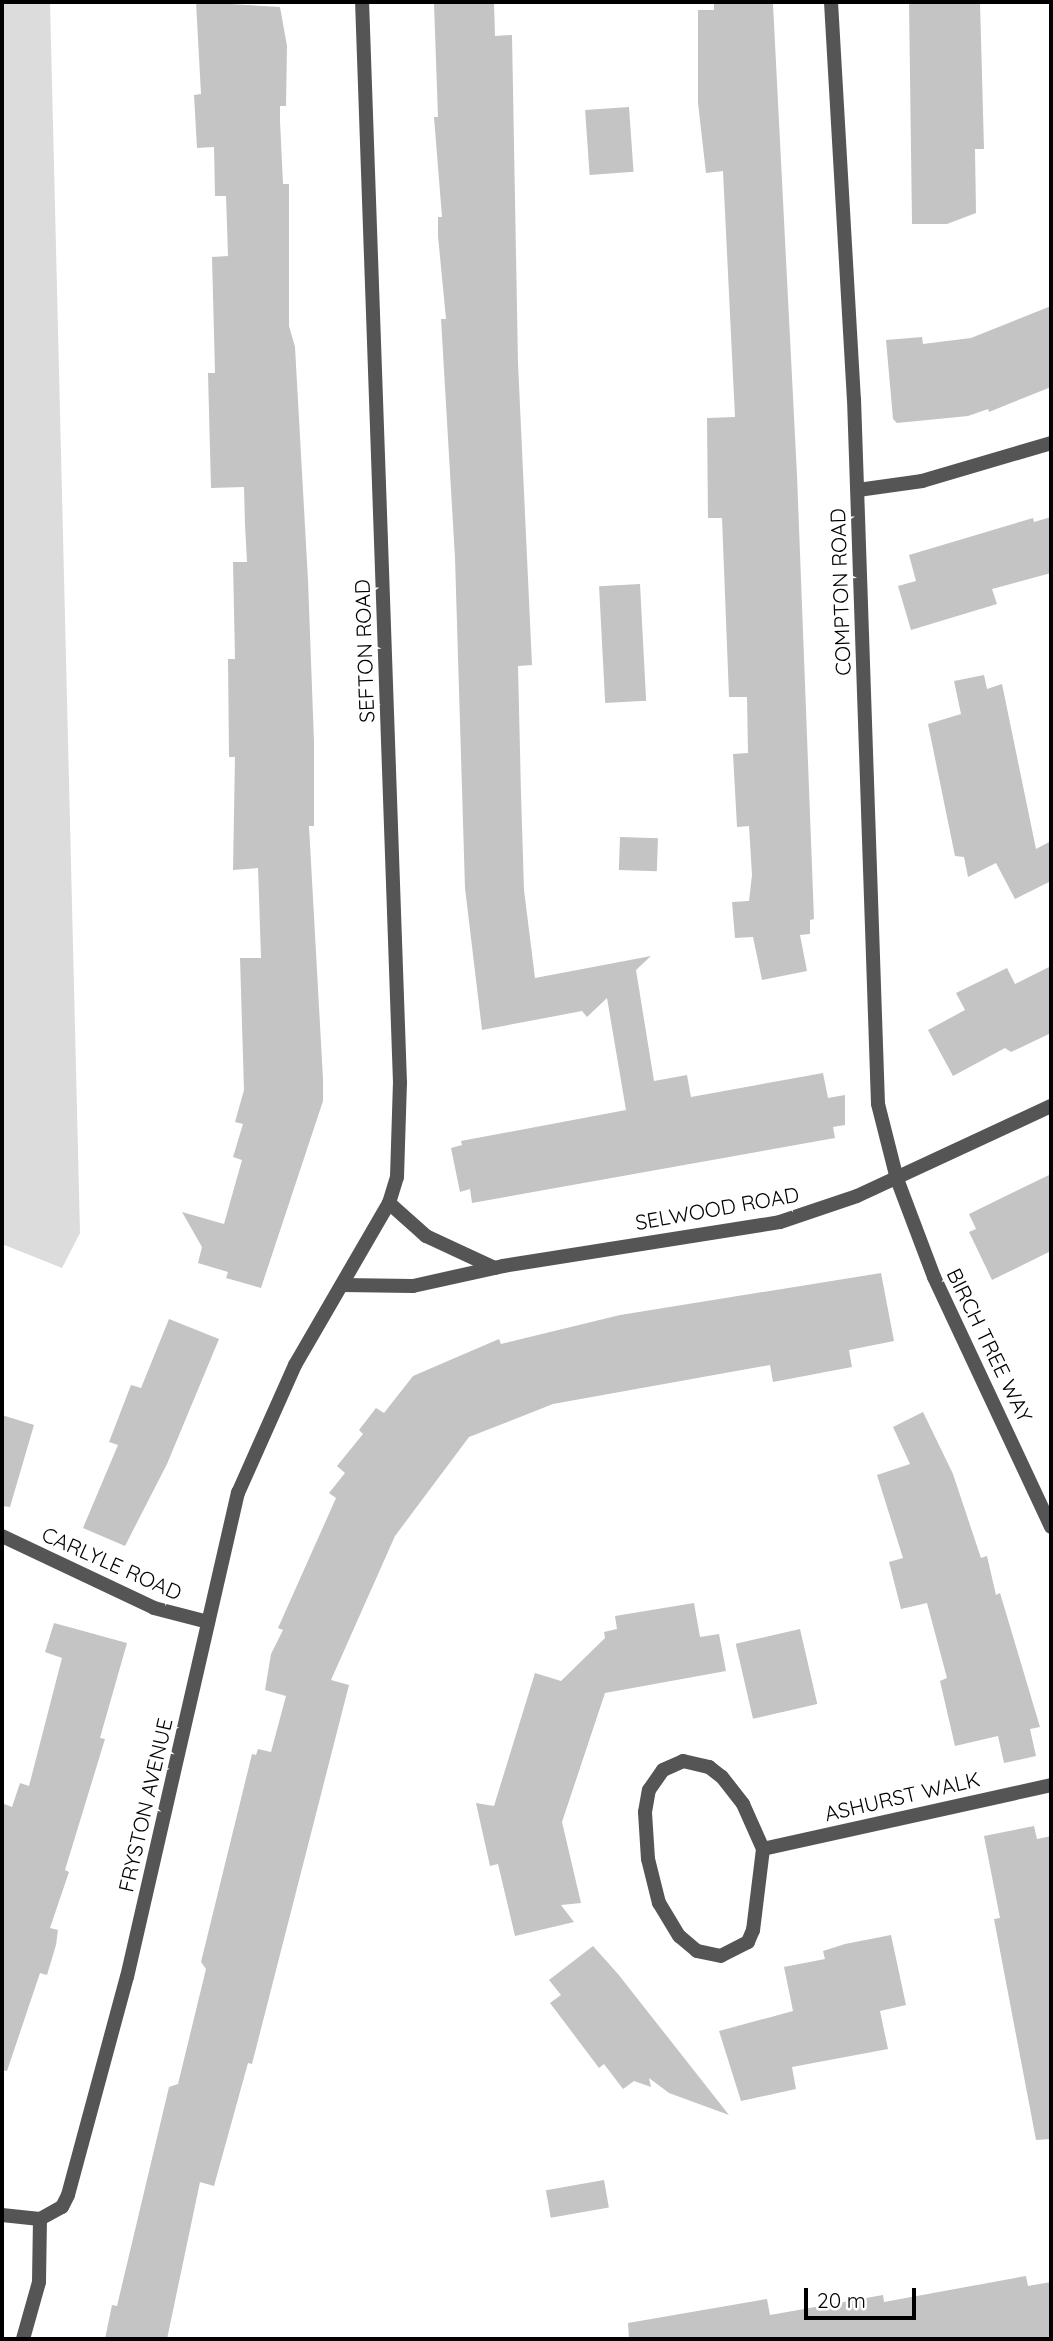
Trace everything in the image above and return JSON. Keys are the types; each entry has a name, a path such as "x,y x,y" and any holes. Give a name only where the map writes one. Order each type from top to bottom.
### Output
{"street":[{"name":"SEFTON ROAD","path":"342,1285 389,1203 401,1157 362,2"},
{"name":"COMPTON ROAD","path":"831,2 858,490 874,1063 878,1104 897,1179"},
{"path":"858,490 922,481 1051,443"},
{"name":"SELWOOD ROAD","path":"342,1285 413,1286 495,1268 780,1222 832,1207 1051,1106"},
{"name":"BIRCH TREE WAY","path":"897,1179 934,1277 1051,1527"},
{"path":"389,1203 426,1236 495,1268"},
{"name":"FRYSTON AVENUE","path":"40,2219 62,2207 68,2195 127,1977 227,1535 251,1455 295,1365 342,1285"},
{"name":"CARLYLE ROAD","path":"2,1536 154,1608 208,1622"},
{"path":"695,1762 709,1768 743,1804 763,1849 748,1942 721,1956 697,1951 678,1936 659,1903 646,1834 649,1790 671,1764 695,1762"},
{"name":"ASHURST WALK","path":"763,1849 1051,1785"},
{"path":"2,2215 40,2219 39,2282 23,2339"}],"shaded area":[{"path":"2,2 50,2 80,1233 62,1268 2,1244"}],"building":[{"path":"196,2 280,7 287,46 286,106 280,106 280,121 283,184 289,184 289,326 295,347 308,580 314,742 314,826 309,826 323,1101 261,1288 226,1278 228,1272 198,1263 202,1247 182,1212 224,1224 242,1160 233,1157 243,1124 235,1122 244,1090 240,958 261,958 258,868 233,870 235,757 229,757 228,659 235,659 233,562 247,562 244,487 211,488 208,373 215,373 212,257 228,256 226,196 215,196 214,147 197,148 194,95 201,94"},
{"path":"494,2 495,36 512,35 518,363 532,665 518,666 521,794 524,890 535,978 651,956 636,970 654,1081 687,1075 691,1097 823,1073 828,1098 845,1095 845,1125 833,1127 835,1138 472,1203 470,1189 460,1192 451,1148 462,1145 461,1141 626,1110 607,998 587,1017 582,1011 482,1030 465,888 455,558 441,319 446,319 438,236 438,217 442,217 434,117 438,117 434,4"},
{"path":"714,2 773,4 797,475 814,919 810,920 810,934 800,935 807,971 762,980 753,937 735,938 732,902 749,901 752,875 749,826 737,827 733,754 748,753 747,697 729,697 722,518 708,518 707,418 735,417 723,171 706,173 698,103 698,10 714,10"},
{"path":"909,2 980,2 984,149 975,149 976,213 947,224 912,224"},
{"path":"629,107 634,172 590,175 585,110"},
{"path":"1051,306 1051,387 989,412 988,409 968,416 897,423 893,419 886,340 922,337 923,344 971,338"},
{"path":"1051,517 1051,573 992,589 997,604 911,630 898,586 916,581 909,555 1033,518 1034,522"},
{"path":"640,584 646,701 605,703 599,586"},
{"path":"984,675 987,689 1002,684 1036,849 1051,841 1051,881 1015,899 996,863 968,877 964,857 955,856 928,724 961,714 954,681"},
{"path":"620,837 658,838 657,871 619,870"},
{"path":"1051,966 1051,1033 1011,1052 1005,1048 953,1076 928,1030 965,1010 956,993 1007,968 1015,984"},
{"path":"1051,1174 1051,1251 992,1280 969,1232 976,1229 969,1214"},
{"path":"881,1273 894,1341 849,1350 852,1367 773,1382 770,1365 553,1404 469,1437 395,1536 331,1680 349,1685 252,2064 248,2063 214,2186 200,2182 167,2339 105,2339 112,2305 117,2306 169,2087 178,2084 206,1969 201,1962 252,1754 256,1755 258,1749 271,1752 286,1696 265,1690 271,1654 283,1630 278,1628 336,1498 329,1493 345,1473 337,1466 363,1434 359,1430 376,1408 384,1413 413,1376 499,1339 501,1344 620,1315"},
{"path":"169,1319 219,1339 167,1464 125,1546 83,1528 118,1445 109,1442 131,1385 141,1388"},
{"path":"923,1412 953,1474 981,1558 987,1556 996,1595 1000,1593 1040,1727 1030,1729 1036,1756 1004,1763 998,1736 955,1746 940,1681 947,1678 927,1603 901,1609 889,1562 903,1558 877,1475 910,1464 893,1427"},
{"path":"2,1415 34,1425 10,1507 2,1506"},
{"path":"694,1603 700,1637 719,1634 726,1671 605,1693 562,1822 581,1903 561,1905 574,1922 515,1936 498,1864 490,1866 476,1803 494,1806 535,1673 561,1681 605,1638 604,1632 617,1629 615,1616"},
{"path":"54,1623 127,1643 100,1738 105,1739 65,1870 69,1872 50,1928 58,1930 56,1945 47,1975 40,1973 7,2071 2,2070 2,1803 12,1807 20,1783 29,1786 62,1658 45,1652"},
{"path":"800,1629 817,1704 753,1719 736,1644"},
{"path":"1034,1826 1037,1839 1051,1836 1051,2139 1036,2140 994,1919 1000,1918 984,1836"},
{"path":"891,1935 906,2005 880,2011 888,2049 792,2067 796,2089 741,2101 719,2031 793,2011 784,1967 825,1959 823,1951 845,1944"},
{"path":"593,1946 729,2115 669,2093 649,2078 651,2087 634,2081 623,2089 604,2064 599,2068 550,2003 561,1995 549,1980"},
{"path":"604,2180 609,2208 551,2218 546,2190"},
{"path":"1026,2276 1028,2286 1051,2282 1051,2339 629,2339 628,2323 767,2299 770,2315 883,2295 884,2302"}]}
